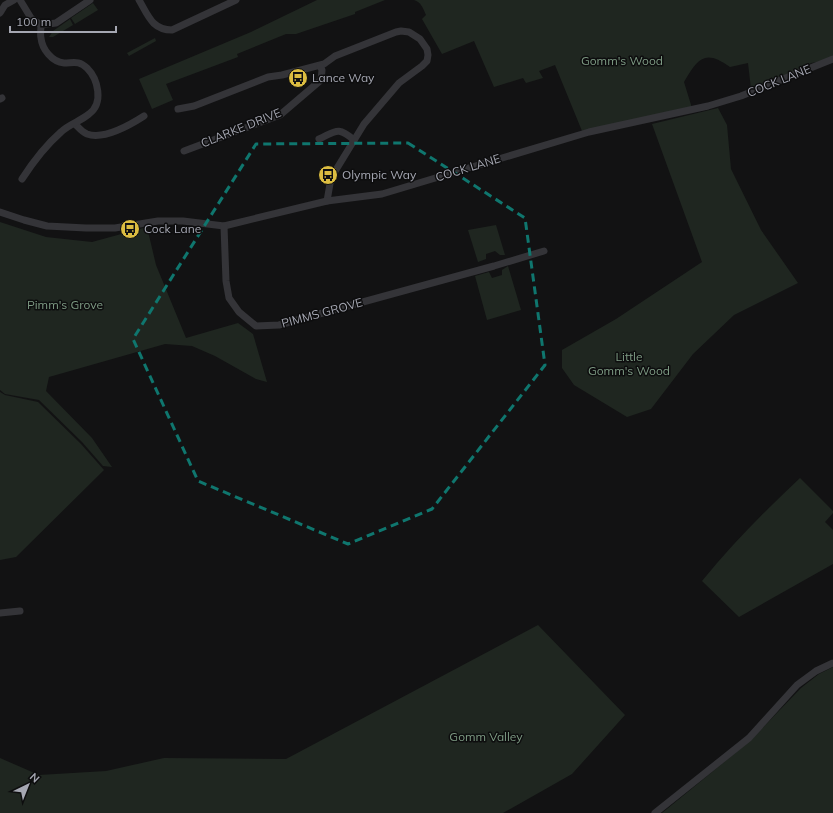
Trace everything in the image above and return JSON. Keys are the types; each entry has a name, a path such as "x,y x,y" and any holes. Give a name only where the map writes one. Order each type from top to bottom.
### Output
{"street":[{"path":"0,13 5,5 14,0"},
{"path":"20,0 31,18 41,25 56,23 90,0"},
{"path":"139,0 157,27 166,30 172,30 236,0"},
{"path":"22,179 47,145 65,128 75,124 91,113 98,96 97,87 87,68 78,62 62,62 53,59 46,50 40,37 41,25"},
{"path":"178,109 194,106 268,77 320,66 335,56 399,31 405,31 415,35 422,40 426,46 428,55 427,61 399,83 364,124 331,178 327,201"},
{"name":"COCK LANE","path":"0,212 47,226 115,228 158,221 175,221 224,226 327,201 382,194 589,132 708,106 741,96 833,59"},
{"name":"CLARKE DRIVE","path":"184,151 280,115 321,80 322,74 320,66"},
{"path":"75,124 86,134 93,135 116,131 144,116"},
{"path":"319,139 338,131 344,131 354,140"},
{"name":"PIMMS GROVE","path":"224,226 228,298 239,312 256,326 279,326 544,251"},
{"path":"0,613 20,611"},
{"path":"655,813 749,738 797,685 816,671 833,663"}],"highlighted area":[{"path":"408,143 525,218 545,365 432,509 348,544 198,481 133,339 256,144"}],"green space":[{"path":"317,0 385,0 355,12 355,14 296,34 286,34 237,54 238,57 166,84 173,100 152,109 139,79 251,32"},
{"name":"Gomm's Wood","path":"414,0 833,0 833,57 823,61 811,63 802,69 751,89 748,63 730,67 714,58 703,59 698,62 684,82 692,108 582,131 555,65 539,71 543,78 526,83 523,78 494,87 474,41 442,54 422,19 426,15 423,8"},
{"path":"93,3 98,10 75,24 71,18"},
{"path":"70,19 73,25 53,37 49,37 53,31"},
{"path":"155,38 156,41 129,56 127,53"},
{"name":"Little Gomm's Wood","path":"718,108 727,125 731,169 761,230 798,283 734,315 693,354 651,409 627,417 574,385 562,368 562,350 616,319 702,262 652,124"},
{"name":"Pimm's Grove","path":"0,222 46,237 92,242 147,227 156,265 186,338 238,323 253,334 267,382 256,379 215,356 192,346 165,344 49,377 46,391 92,438 112,467 103,466 82,442 39,400 5,394 0,390"},
{"path":"496,225 505,255 500,255 495,251 486,254 486,259 478,262 468,230"},
{"path":"508,266 521,310 487,320 475,276 489,272 492,278 502,275 502,270"},
{"path":"0,392 5,395 38,402 81,444 104,470 16,557 0,560"},
{"path":"800,478 833,511 825,522 833,530 833,564 739,617 702,581 749,528"},
{"name":"Gomm Valley","path":"538,625 625,715 572,774 503,813 0,813 0,758 39,775 106,771 164,758 286,759"},
{"path":"833,667 833,813 662,813 750,741 801,688 819,674"}],"place":[{"name":"Lance Way","path":"298,78"},
{"name":"Olympic Way","path":"328,175"},
{"name":"Cock Lane","path":"130,229"}]}
